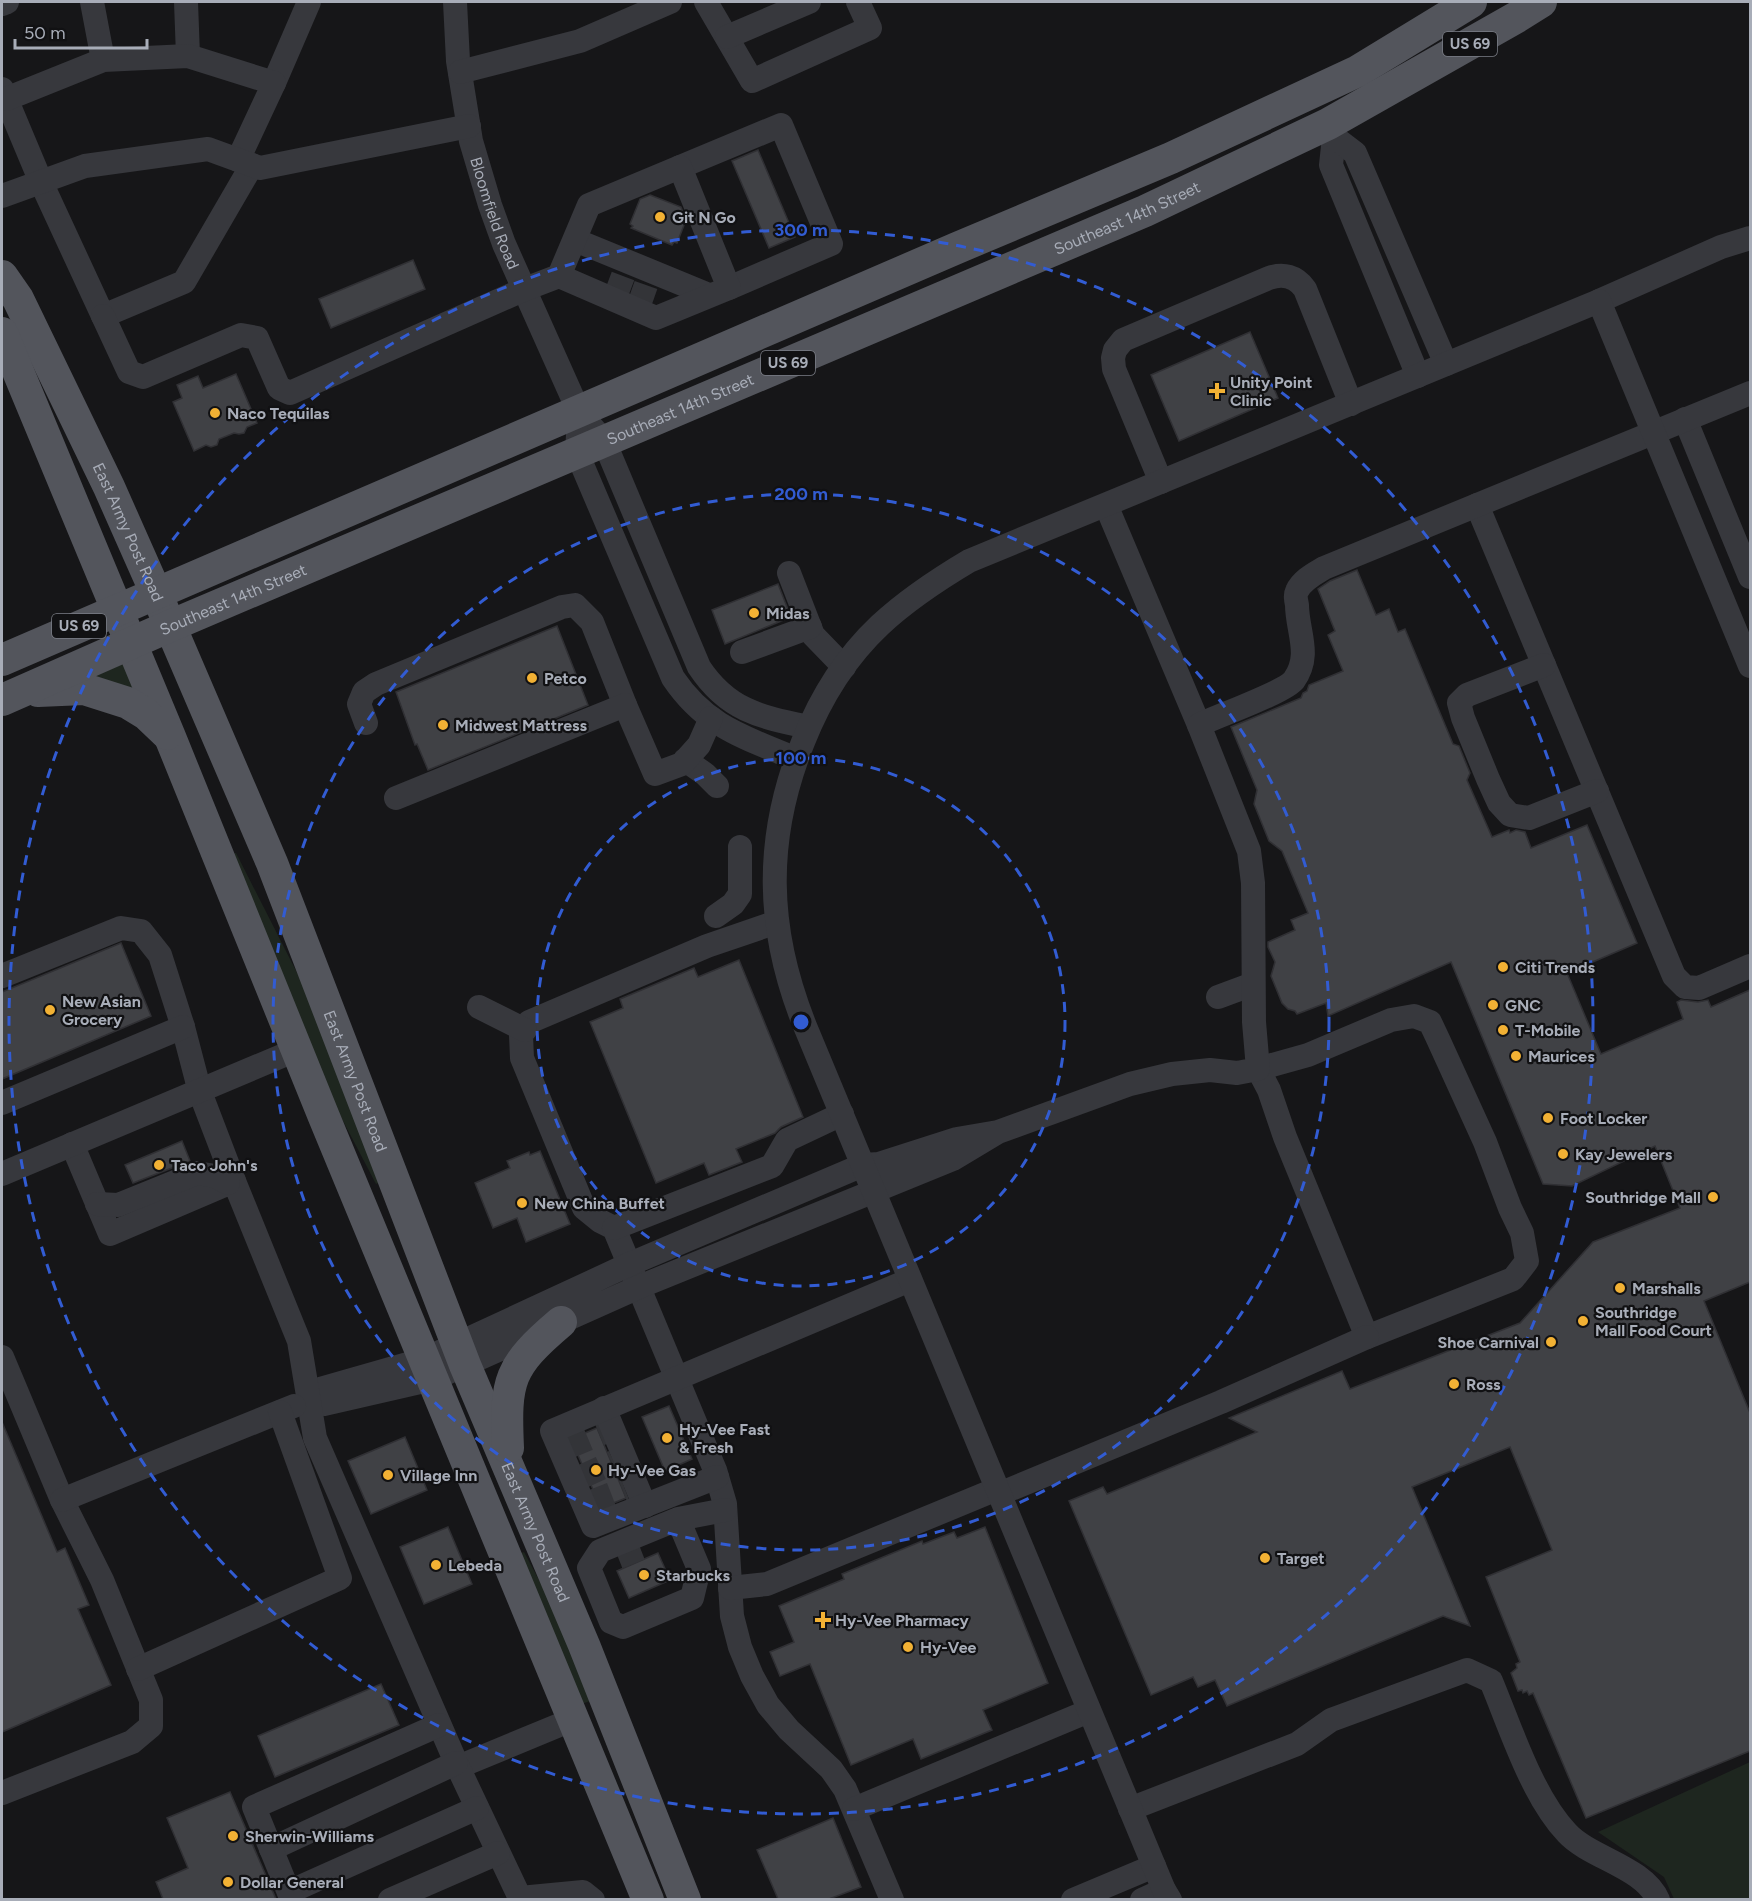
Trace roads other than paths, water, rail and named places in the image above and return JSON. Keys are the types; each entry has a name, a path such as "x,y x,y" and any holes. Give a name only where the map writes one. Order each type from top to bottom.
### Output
{"main road":[{"name":"US 69","path":"2,660 1171,158 1358,71 1471,2"},
{"name":"Southeast 14th Street","path":"11,696 1331,131 1540,2"},
{"name":"East Army Post Road","path":"2,276 18,299 109,487 272,863 461,1354 584,1645 683,1894"},
{"path":"2,333 648,1899"},
{"path":"11,696 84,689 128,703 146,714 170,737"},
{"path":"509,1467 506,1411 510,1381 521,1361 538,1341 561,1322"},
{"path":"574,1719 586,1719 606,1744 645,1841 683,1894"}],"street":[{"path":"2,3 7,2"},
{"path":"92,2 103,60"},
{"path":"186,2 188,56"},
{"path":"104,316 184,282 245,162 274,83 309,2"},
{"name":"Bloomfield Road","path":"455,2 460,72 469,126 490,206 579,412"},
{"path":"460,72 580,41 670,2"},
{"path":"706,2 752,81 870,28 858,2"},
{"path":"727,37 809,2"},
{"path":"274,83 188,56 103,60 4,94 41,182 129,372 144,377 241,335 257,338 279,388 290,393 559,276 621,282 644,292 719,292"},
{"path":"559,276 589,205 781,125 831,244 656,318 644,292 621,282 575,240"},
{"path":"2,196 86,166 208,149 260,168 469,126"},
{"path":"1331,131 1355,153 1446,364"},
{"path":"1331,131 1331,165 1418,376"},
{"path":"680,167 719,292"},
{"path":"1142,1899 1167,1895 862,1165 797,1007 786,972 774,898 774,860 778,823 786,787 796,759 809,727 844,667 879,627 907,602 937,580 969,561 1599,301 1721,247 1750,238"},
{"path":"1161,482 1116,378 1113,357 1118,344 1269,278 1288,276 1299,282 1305,289 1352,404"},
{"path":"1384,296 1412,285"},
{"path":"1599,301 1750,666"},
{"path":"1199,725 1293,682 1303,664 1304,643 1297,612 1296,592 1307,578 1324,568 1750,393"},
{"path":"579,412 673,678 684,694 724,728 796,759"},
{"path":"1685,419 1750,577"},
{"path":"590,447 699,667 711,686 742,708 755,714 809,727"},
{"path":"1106,505 1199,725 1249,851 1253,883 1254,1023 1258,1070 1269,1090 1285,1137 1367,1337"},
{"path":"1477,505 1674,976 1685,987 1699,988 1750,966"},
{"path":"789,573 817,640 844,667"},
{"path":"366,723 359,704 364,692 376,684 562,607 575,605 592,622 655,774 682,764 699,745 711,718"},
{"path":"742,652 810,627"},
{"path":"1544,665 1467,695 1459,703 1488,779 1499,804 1510,815 1528,818 1597,791"},
{"path":"396,798 625,705"},
{"path":"685,759 717,786"},
{"path":"716,916 733,904 740,894 740,847"},
{"path":"777,922 706,946 529,1022 521,1035 522,1058 584,1208 614,1228 717,1477 725,1510 732,1616 752,1676 768,1705 789,1730 831,1769 845,1790 891,1899"},
{"path":"2,976 121,928 141,931 160,955 183,1027 200,1092 231,1182 299,1341 315,1438 439,1725 518,1899 562,1897 583,1892 594,1899"},
{"path":"1218,997 1253,984"},
{"path":"479,1007 525,1030"},
{"path":"62,1500 280,1412 310,1399 320,1389 429,1369 630,1264 862,1165 879,1164 957,1139 998,1132 1130,1084 1172,1074 1210,1070 1237,1073 1258,1070 1308,1055 1390,1020 1414,1016 1430,1022 1485,1142 1522,1233 1527,1261 1513,1279 1367,1337 998,1492 767,1584 730,1588"},
{"path":"2,1103 183,1027"},
{"path":"2,1174 296,1050"},
{"path":"614,1228 772,1166 787,1140 842,1114"},
{"path":"461,1354 561,1322 639,1287 953,1159 998,1132"},
{"path":"72,1144 110,1234 231,1182"},
{"path":"717,1477 635,1493 593,1526 587,1504 564,1450 552,1431 606,1423 676,1377 910,1280"},
{"path":"2,1357 62,1500 102,1580 151,1700 151,1726 132,1742 2,1793"},
{"path":"138,1669 340,1578 280,1412"},
{"path":"606,1423 619,1460 635,1493"},
{"path":"661,1530 699,1569 692,1598 623,1627 611,1623 589,1568 609,1554 661,1530 725,1510"},
{"path":"1130,1809 1297,1744 1331,1720 1467,1670 1491,1682 1536,1787 1552,1815 1568,1836 1642,1879 1655,1891 1658,1899"},
{"path":"854,1809 1089,1711"},
{"path":"271,1849 457,1765 574,1719"},
{"path":"439,1725 254,1807 290,1896 477,1808"},
{"path":"390,1899 498,1852"},
{"path":"1073,1899 1154,1866"}],"tunnel":[{"path":"617,292 623,276"},
{"path":"640,302 646,285"},
{"path":"566,1448 602,1433"},
{"path":"579,1478 614,1462"},
{"path":"589,1503 625,1489"},
{"path":"618,1557 646,1546"}],"place":[{"name":"Git N Go","path":"660,217"},
{"name":"Unity Point Clinic","path":"1217,391"},
{"name":"Naco Tequilas","path":"215,413"},
{"name":"Midas","path":"754,613"},
{"name":"Petco","path":"532,678"},
{"name":"Midwest Mattress","path":"443,725"},
{"name":"Citi Trends","path":"1503,967"},
{"name":"GNC","path":"1493,1005"},
{"name":"New Asian Grocery","path":"50,1010"},
{"name":"T-Mobile","path":"1503,1030"},
{"name":"Maurices","path":"1516,1056"},
{"name":"Foot Locker","path":"1548,1118"},
{"name":"Kay Jewelers","path":"1563,1154"},
{"name":"Taco John's","path":"159,1165"},
{"name":"Southridge Mall","path":"1713,1197"},
{"name":"New China Buffet","path":"522,1203"},
{"name":"Marshalls","path":"1620,1288"},
{"name":"Southridge Mall Food Court","path":"1583,1321"},
{"name":"Shoe Carnival","path":"1551,1342"},
{"name":"Ross","path":"1454,1384"},
{"name":"Hy-Vee Fast & Fresh","path":"667,1438"},
{"name":"Hy-Vee Gas","path":"596,1470"},
{"name":"Village Inn","path":"388,1475"},
{"name":"Target","path":"1265,1558"},
{"name":"Lebeda","path":"436,1565"},
{"name":"Starbucks","path":"644,1575"},
{"name":"Hy-Vee Pharmacy","path":"823,1620"},
{"name":"Hy-Vee","path":"908,1647"},
{"name":"Sherwin-Williams","path":"233,1836"},
{"name":"Dollar General","path":"228,1882"}]}
